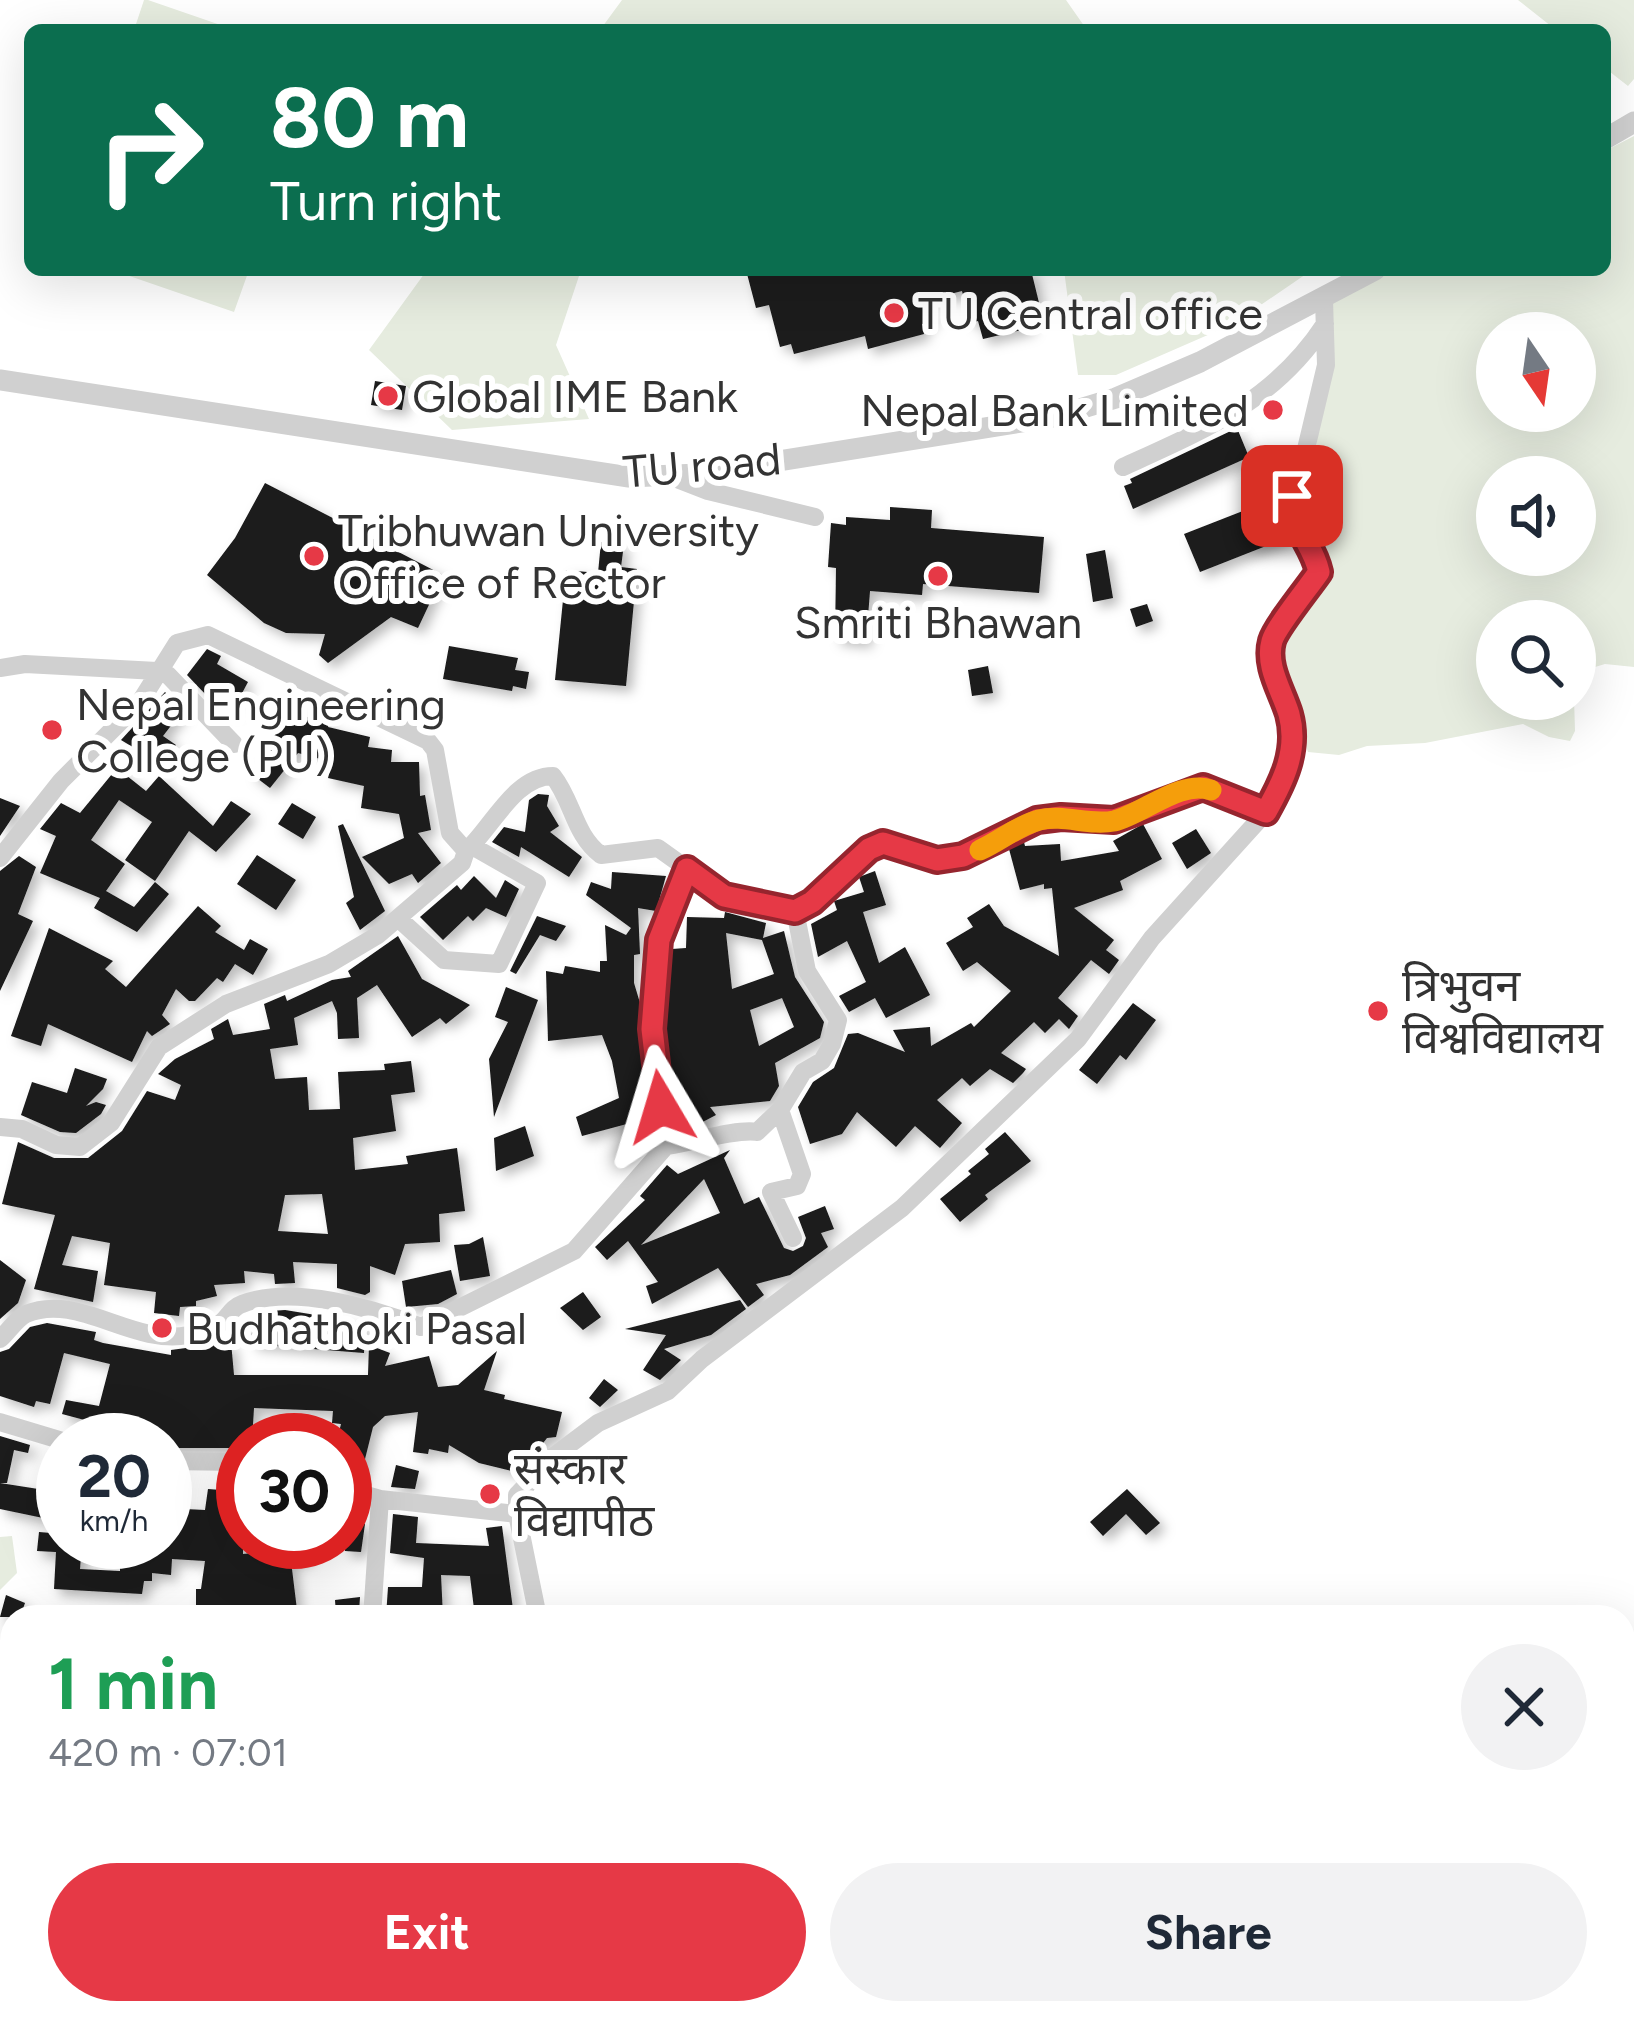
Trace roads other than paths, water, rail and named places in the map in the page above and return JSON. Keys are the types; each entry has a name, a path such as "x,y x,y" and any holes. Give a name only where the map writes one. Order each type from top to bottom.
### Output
{"street":[{"name":"TU road","path":"0,380 629,477 698,474 1053,416 1115,398 1200,362 1365,276"},
{"path":"536,1605 517,1495 554,1456 604,1418 668,1390 902,1208 1078,1039 1153,938 1266,812 1287,776 1291,743 1290,718 1275,681 1272,639 1319,572 1315,552 1297,530 1291,512 1326,365 1324,299"},
{"path":"1123,467 1250,405 1291,367 1325,324"},
{"path":"667,475 708,491 814,517"},
{"path":"0,858 61,782 140,702 177,643 208,635 428,741 435,749 450,833 469,849 537,884 500,964 444,960 399,919"},
{"path":"0,668 25,664 158,670 234,744"},
{"path":"0,1127 80,1147 111,1123 160,1047 226,1004 329,964 399,919 462,863 521,789 538,776 553,776 565,790 586,844 601,855 658,848 724,896 795,911 812,902 869,849 883,843 937,860 963,856 1037,820 1114,820 1203,787 1266,812"},
{"path":"666,1146 652,1029 659,940 687,869"},
{"path":"0,1339 22,1315 55,1310 76,1311 144,1336 188,1336 220,1323 235,1306 264,1297 339,1303 422,1327 574,1251 666,1146 744,1130 757,1132 780,1110 803,1072 822,1061 838,1020 807,971 795,911"},
{"path":"780,1110 802,1174 797,1186 772,1192 793,1238"},
{"path":"0,1422 36,1433"},
{"path":"372,1497 517,1514"},
{"path":"373,1605 380,1499"}],"place":[{"name":"TU Central office","path":"894,313"},
{"name":"Global IME Bank","path":"388,396"},
{"name":"Nepal Bank Limited","path":"1273,410"},
{"name":"Tribhuwan University Office of Rector","path":"314,556"},
{"name":"Smriti Bhawan","path":"938,576"},
{"name":"Nepal Engineering College (PU)","path":"52,730"},
{"name":"त्रिभुवन विश्वविद्यालय","path":"1378,1011"},
{"name":"Budhathoki Pasal","path":"162,1328"},
{"name":"संस्कार विद्यापीठ","path":"490,1494"}]}
